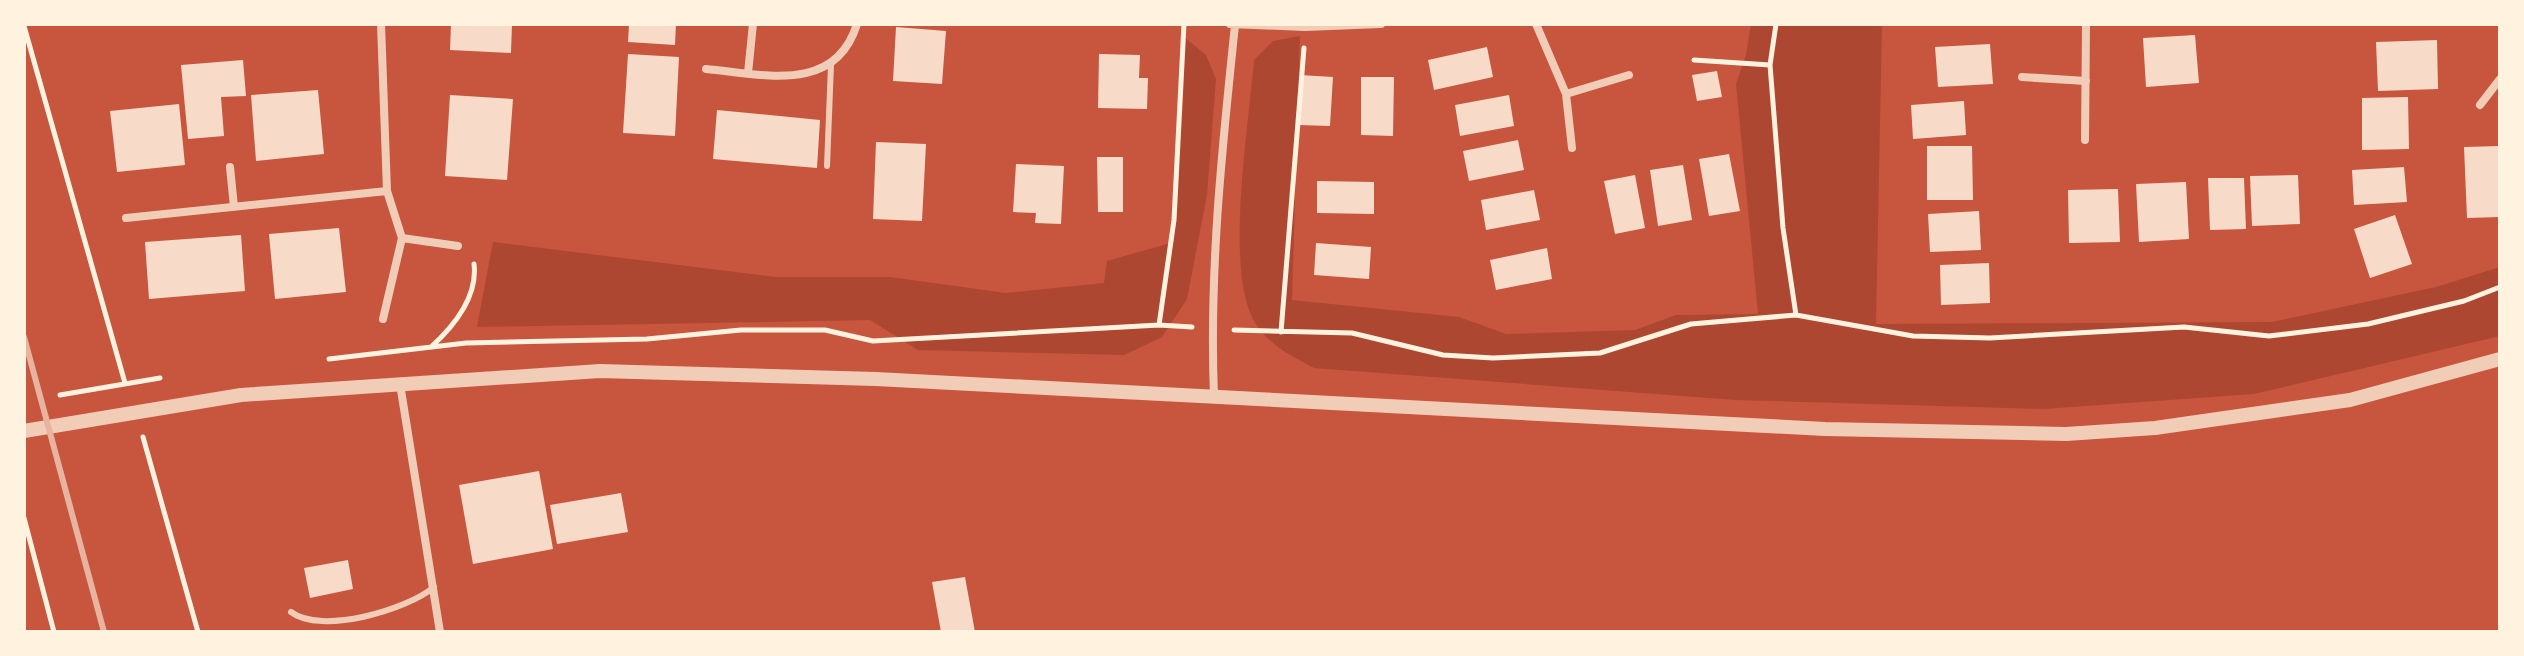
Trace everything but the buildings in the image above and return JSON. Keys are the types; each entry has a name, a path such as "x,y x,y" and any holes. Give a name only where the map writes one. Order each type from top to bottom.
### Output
{"street":[{"path":"381,24 387,191 402,238 383,319"},
{"path":"748,73 753,24"},
{"path":"706,69 795,76 831,65 857,24"},
{"path":"1214,396 1211,329 1215,223 1232,24 1305,27 1381,24"},
{"path":"1536,24 1566,94 1572,148"},
{"path":"2085,140 2086,24"},
{"path":"1566,94 1629,75"},
{"path":"2022,77 2086,81"},
{"path":"2480,105 2500,79"},
{"path":"230,167 234,207"},
{"path":"126,218 387,191"},
{"path":"402,238 458,246"},
{"path":"24,431 241,395 615,371 876,379 1839,429 2066,434 2155,428 2350,400 2500,359"},
{"path":"400,383 440,632"}],"lane":[{"path":"827,166 831,65"},
{"path":"291,612 300,619 313,620 368,615 424,596 434,587"}],"path":[{"path":"1159,325 1174,220 1184,24"},
{"path":"1776,24 1770,65 1783,228 1796,315"},
{"path":"24,26 198,632"},
{"path":"1281,332 1305,27"},
{"path":"1694,60 1770,65"},
{"path":"400,383 452,328 475,278 470,255 458,246"},
{"path":"430,348 545,339 647,339 741,330 825,330 873,341 1159,325 1352,333 1443,355 1493,358 1600,353 1691,324 1796,315 1913,336 1990,338 2184,327 2269,336 2368,324 2464,301 2500,287"},
{"path":"24,518 54,632"}],"shaded area":[{"path":"1751,24 1882,24 1876,324 2272,322 2436,287 2500,267 2500,336 2254,394 2044,409 1735,400 1314,368 1272,342 1258,328 1245,295 1240,231 1254,60 1273,41 1300,36 1292,300 1459,317 1506,334 1635,330 1676,315 1758,314 1736,84 1746,55"},
{"path":"1184,37 1206,55 1216,79 1207,195 1187,299 1162,337 1124,355 918,350 870,320 477,327 493,242 776,277 890,277 1006,293 1104,283 1107,261 1174,242"}],"railway":[{"path":"24,337 104,632"}]}
